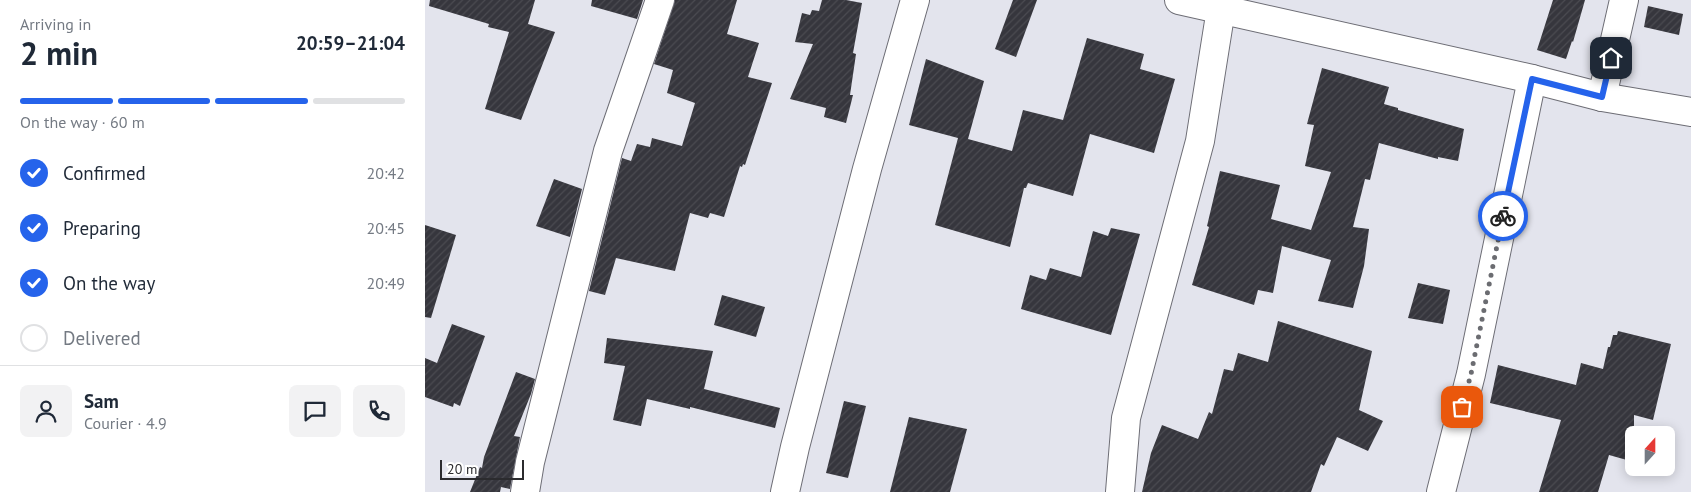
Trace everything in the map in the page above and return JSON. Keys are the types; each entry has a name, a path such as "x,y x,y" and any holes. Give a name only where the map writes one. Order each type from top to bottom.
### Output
{"street":[{"path":"525,492 530,462 608,151 660,0"},
{"path":"785,492 797,438 867,169 915,0"},
{"path":"1179,0 1532,79 1602,97 1691,112"},
{"path":"1602,97 1624,0"},
{"path":"1120,492 1126,418 1200,141 1221,9"},
{"path":"1441,492 1471,374 1532,79"}],"building":[{"path":"430,0 535,0 528,24 555,32 521,120 485,109 509,32 488,27 489,24 429,6"},
{"path":"592,0 643,0 637,19 591,6"},
{"path":"675,0 737,0 727,34 759,43 748,77 772,83 745,165 740,166 724,217 710,213 708,218 690,213 675,271 616,258 605,295 589,291 622,158 631,161 637,144 650,147 652,138 682,146 695,103 667,93 673,70 654,64"},
{"path":"822,0 846,0 862,3 853,53 856,54 850,95 853,95 846,123 824,117 826,108 790,99 813,44 795,42 802,13 810,15 812,10 819,11"},
{"path":"1013,0 1037,0 1016,57 995,49"},
{"path":"1553,0 1585,0 1566,59 1537,50"},
{"path":"1648,6 1683,14 1679,35 1644,27"},
{"path":"1087,38 1144,54 1140,69 1175,79 1154,153 1090,134 1073,196 1028,183 1026,188 1024,188 1010,247 935,225 958,138 909,125 926,59 984,81 968,139 1012,151 1023,110 1063,120"},
{"path":"1322,68 1389,87 1384,104 1398,108 1398,110 1464,129 1458,161 1438,157 1438,159 1379,143 1370,180 1365,179 1353,227 1369,229 1364,266 1353,308 1318,301 1331,260 1282,246 1273,293 1258,290 1254,305 1192,285 1209,227 1207,226 1220,171 1280,185 1271,219 1311,230 1331,172 1305,166 1314,125 1307,124"},
{"path":"554,179 582,189 570,237 536,226"},
{"path":"425,225 456,235 431,318 425,317"},
{"path":"1111,228 1140,234 1111,335 1021,309 1030,275 1046,280 1050,268 1081,277 1093,231 1108,236"},
{"path":"1418,283 1450,290 1443,324 1408,318"},
{"path":"722,295 765,307 756,337 714,325"},
{"path":"1278,321 1372,351 1359,410 1383,421 1368,451 1337,437 1324,466 1321,464 1311,492 1142,492 1151,453 1162,425 1198,439 1209,412 1212,414 1224,369 1233,371 1238,353 1268,362"},
{"path":"452,324 485,336 460,406 454,403 453,407 425,397 425,358 437,363"},
{"path":"1618,331 1671,344 1653,420 1634,415 1634,426 1625,426 1625,459 1609,455 1598,492 1539,492 1561,420 1490,403 1498,365 1576,385 1581,363 1603,369 1608,347 1610,347 1613,335 1617,335"},
{"path":"607,338 713,351 704,389 780,408 775,428 690,407 690,409 647,399 641,426 613,420 625,366 604,363"},
{"path":"516,372 535,379 514,436 520,437 510,489 501,487 500,492 470,492 480,467 482,468 484,457"},
{"path":"844,401 866,406 848,478 826,473"},
{"path":"909,417 967,429 950,492 890,492"}],"way so far":[{"path":"1462,407 1471,374 1503,216"}],"route":[{"path":"1503,216 1532,79 1602,97 1611,58"}]}
